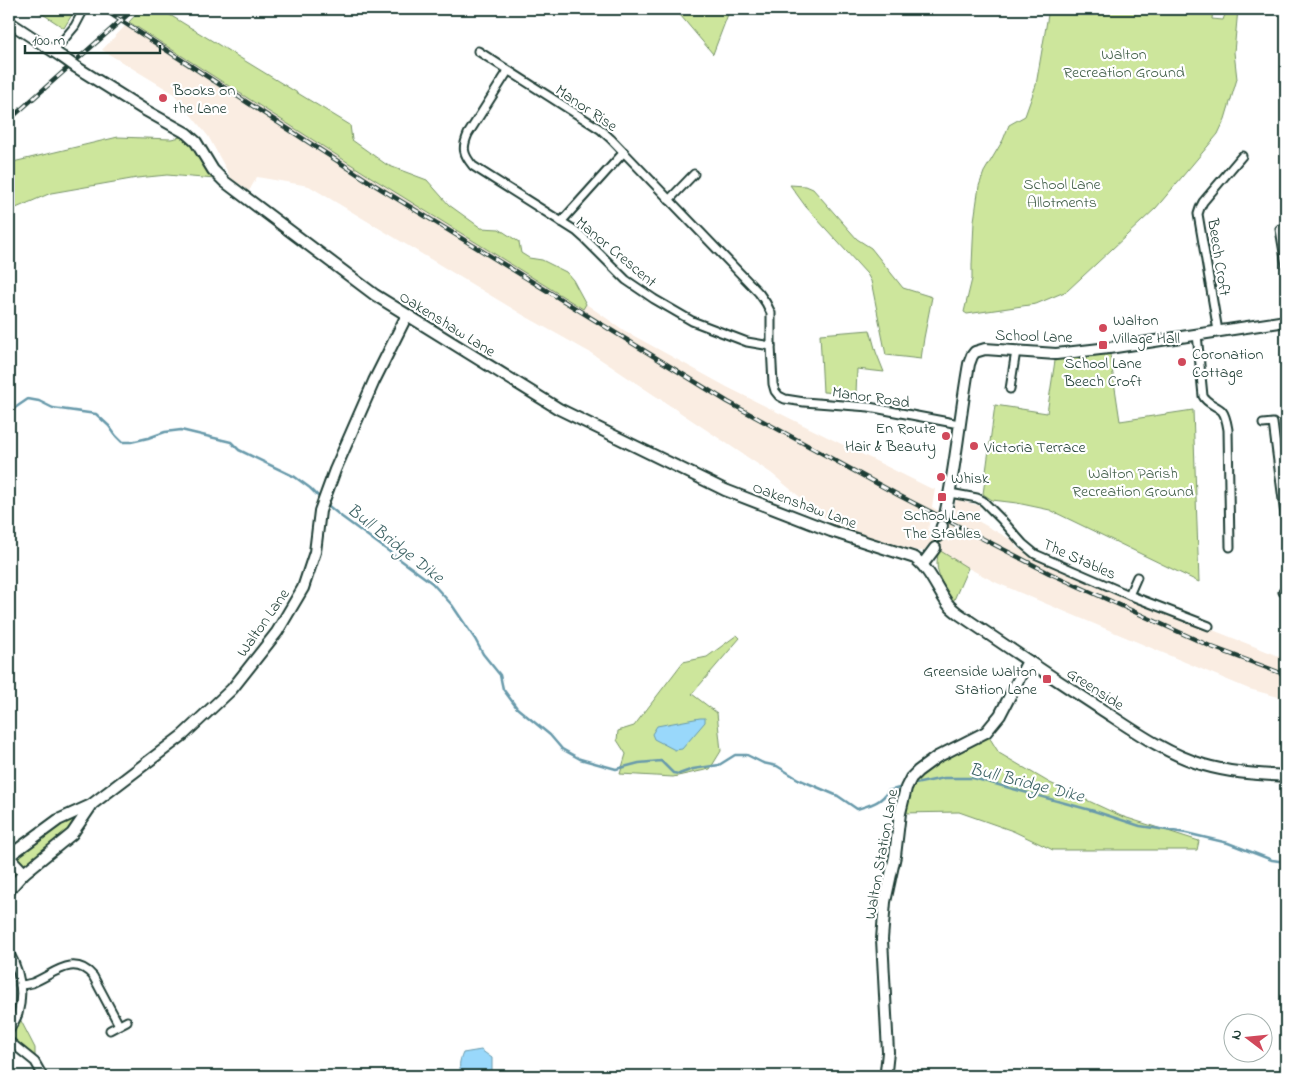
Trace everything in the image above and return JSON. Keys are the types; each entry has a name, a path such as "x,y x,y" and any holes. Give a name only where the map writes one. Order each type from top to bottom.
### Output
{"street":[{"path":"58,54 84,9"},
{"name":"Oakenshaw Lane","path":"9,22 76,67 143,109 186,133 196,142 213,170 233,188 375,295 559,409 725,490 831,532 908,555 923,564"},
{"name":"Manor Rise","path":"478,51 600,129 759,293 771,313 773,384 775,391 780,396"},
{"name":"Manor Crescent","path":"508,71 464,143 464,152 473,166 576,231 626,280 654,299 692,321 747,342 771,346"},
{"path":"561,222 624,152"},
{"name":"Beech Croft","path":"1218,331 1198,214 1203,202 1235,170 1242,156"},
{"path":"669,200 694,174"},
{"path":"1281,228 1286,265"},
{"name":"Walton Lane","path":"9,856 58,820 92,805 182,735 232,689 277,632 304,588 315,552 320,511 326,495 374,381 407,315"},
{"name":"School Lane","path":"945,515 969,364 972,356 978,350 1056,354 1109,348 1286,321"},
{"path":"1197,334 1203,396 1206,401 1221,410 1226,418 1228,430 1230,547"},
{"path":"1013,384 1016,351"},
{"name":"Manor Road","path":"780,396 804,402 870,407 959,424"},
{"path":"1262,424 1273,423 1284,480 1286,523"},
{"name":"The Stables","path":"950,493 976,498 988,505 1023,544 1035,554 1129,595 1209,626"},
{"path":"994,525 1001,519"},
{"path":"923,564 935,548"},
{"name":"Greenside","path":"923,564 948,605 959,614 1148,739 1202,765 1228,772 1286,776"},
{"name":"The Stables","path":"1129,595 1138,577"},
{"name":"Walton Station Lane","path":"884,1076 888,1052 882,939 885,902 895,856 900,813 906,786 918,771 938,757 986,732 1000,716 1028,661"},
{"name":"Walton Lane","path":"9,890 24,873 72,834 92,805"},
{"path":"9,856 24,873"},
{"path":"9,952 19,974 20,985 18,1015 9,1031"},
{"path":"20,985 34,982 66,967 78,966 83,968 93,976 119,1025"},
{"path":"110,1030 127,1021"},
{"path":"9,1041 35,1062 43,1076"}],"shaded area":[{"path":"129,22 366,174 583,308 586,304 625,331 727,387 935,489 932,507 952,519 956,499 980,506 976,520 1017,543 1015,547 1111,590 1286,659 1286,699 1249,689 997,583 928,545 924,551 918,551 836,527 771,473 591,353 523,315 309,186 257,177 249,191 231,178 208,136 173,93 102,50","holes":["930,519 952,531 950,542 928,530"]}],"green space":[{"path":"35,9 68,9 73,13 64,28"},
{"path":"141,9 160,9 350,125 352,140 387,165 427,180 449,205 481,228 499,229 519,242 521,253 529,258 542,260 566,272 573,280 586,304 583,309 366,174 129,22"},
{"path":"675,9 730,9 713,54"},
{"path":"1049,9 1213,9 1212,19 1223,20 1227,9 1238,9 1234,52 1237,79 1225,119 1218,134 1156,208 1067,291 1036,304 967,314 964,312 972,279 974,221 979,186 984,172 1003,140 1009,125 1025,116 1036,85"},
{"path":"118,137 171,139 181,137 193,148 215,179 167,175 137,178 51,193 9,211 9,163"},
{"path":"790,185 806,186 813,189 857,239 871,248 903,288 932,297 921,359 886,355 871,281 867,274 806,207"},
{"path":"870,330 884,372 857,369 856,394 823,392 820,334"},
{"name":"Walton Parish Recreation Ground","path":"1109,348 1120,421 1193,410 1199,582 1050,510 992,500 983,494 995,405 1047,413 1056,354"},
{"path":"939,550 968,568 953,602 942,584 939,573 937,563"},
{"path":"737,635 740,638 692,694 717,713 721,751 710,769 673,777 620,774 626,754 617,740 618,731 634,726 683,662 707,657"},
{"path":"986,732 999,753 1050,783 1121,816 1199,841 1197,850 1053,850 1013,831 959,812 900,813 911,778"},
{"path":"91,805 72,834 9,890 9,856"},
{"path":"18,1015 35,1048 35,1062 9,1041 9,1031"}],"water":[{"path":"705,718 705,722 682,749 675,750 654,739 652,734 657,726"},
{"path":"481,1050 492,1058 492,1073 488,1076 463,1076 460,1064 463,1053"}],"waterway":[{"name":"Bull Bridge Dike","path":"9,412 28,399 39,401 53,408 96,414 122,442 131,442 165,432 181,430 231,442 239,450 295,477 321,499"},
{"name":"Bull Bridge Dike","path":"325,503 432,583 452,605 483,654 500,675 503,689 517,708 550,735 562,749 580,759 616,769 639,763 661,761 673,773 679,774 693,769 719,765 735,755 747,755 763,763 777,766 798,779 838,796 857,809 878,801 888,791 903,787"},
{"name":"Bull Bridge Dike","path":"910,785 944,778 973,778 1094,811 1140,826 1186,833 1228,843 1272,860 1286,862"}],"railway":[{"path":"103,9 373,184 728,402 900,496 1049,573 1212,647 1286,675"},
{"path":"9,120 134,9"}],"place":[{"name":"Books on the Lane","path":"163,98"},
{"name":"Walton Village Hall","path":"1103,328"},
{"name":"School Lane Beech Croft","path":"1103,345"},
{"name":"Coronation Cottage","path":"1182,362"},
{"name":"En Route Hair & Beauty","path":"946,436"},
{"name":"Victoria Terrace","path":"974,446"},
{"name":"Whisk","path":"941,477"},
{"name":"School Lane The Stables","path":"942,497"},
{"name":"Greenside Walton Station Lane","path":"1047,679"}],"park label":[{"name":"Walton Recreation Ground","path":"1124,62"},
{"name":"School Lane Allotments","path":"1062,192"}]}
